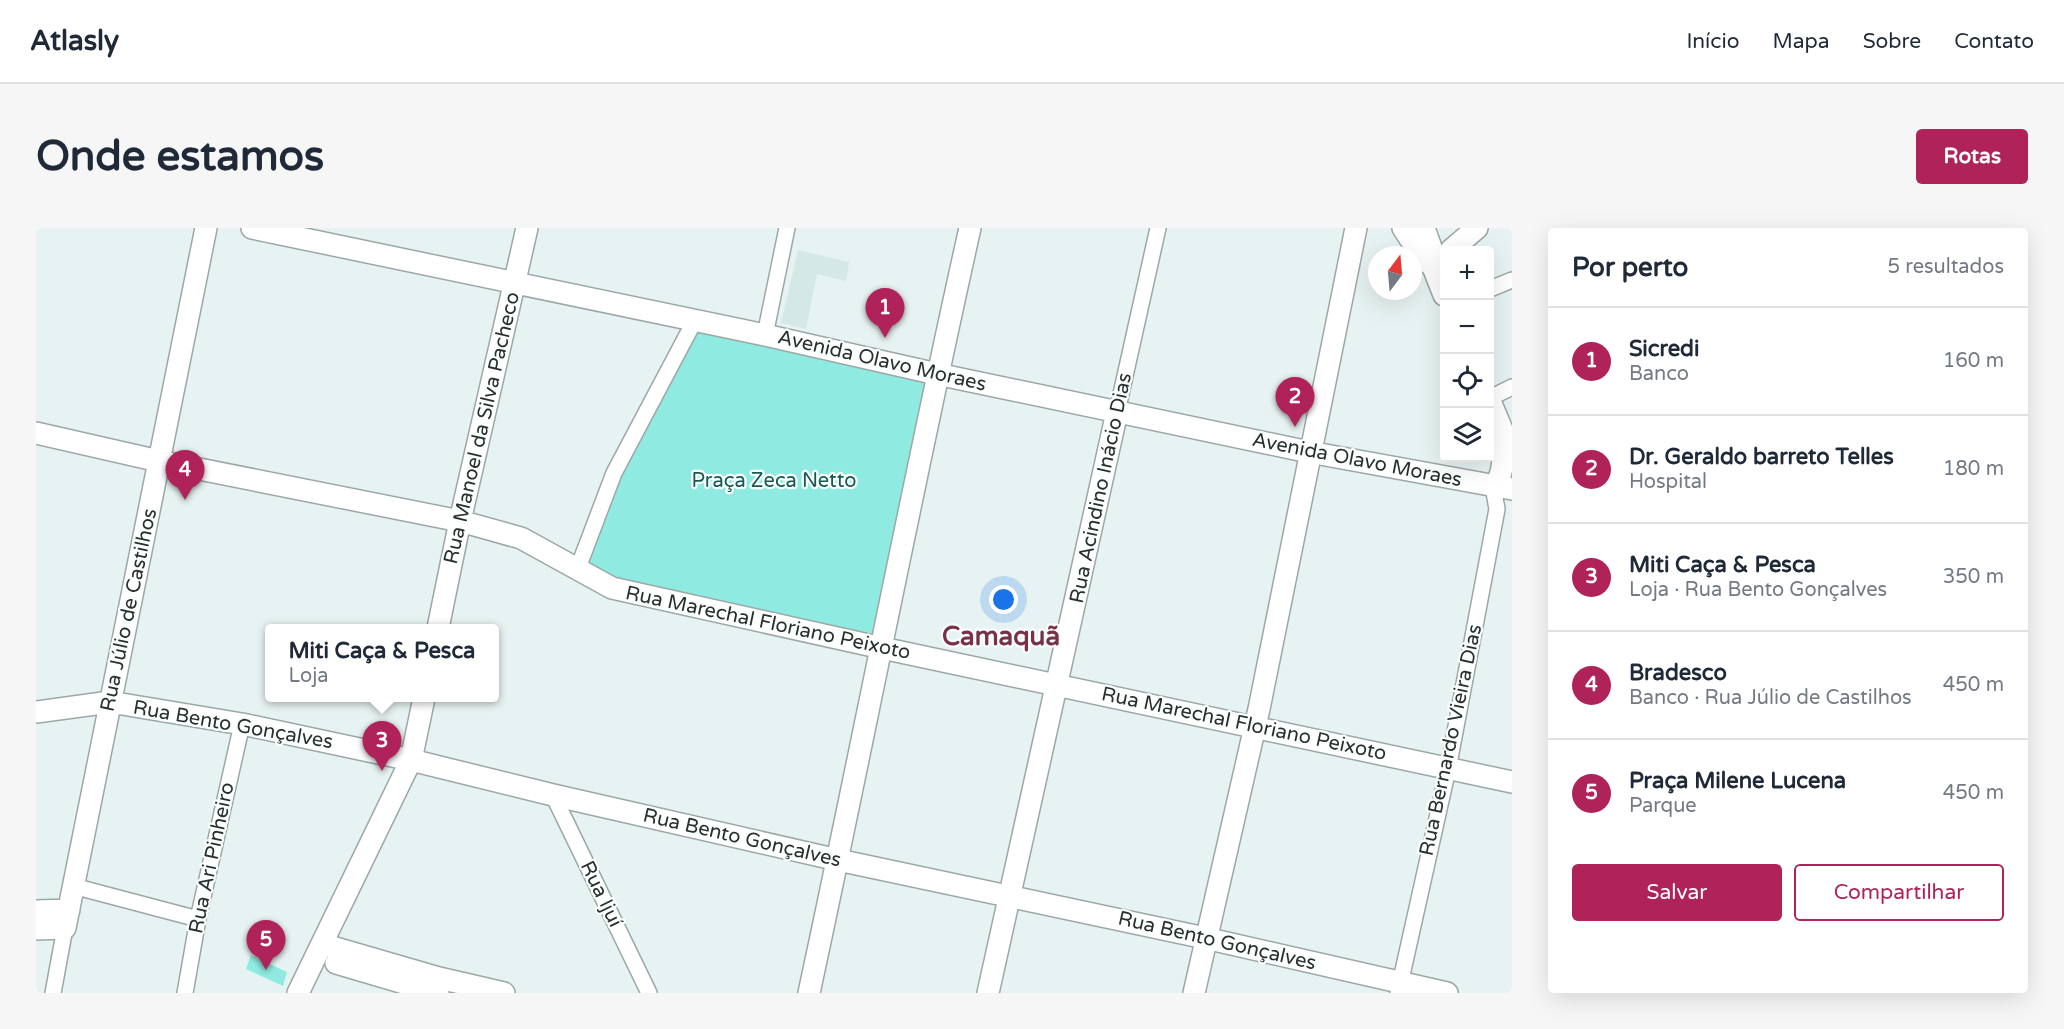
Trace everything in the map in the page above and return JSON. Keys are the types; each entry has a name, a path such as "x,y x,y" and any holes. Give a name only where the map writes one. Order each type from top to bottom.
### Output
{"street":[{"name":"Rua Júlio de Castilhos","path":"53,993 206,228"},
{"name":"Avenida Olavo Moraes","path":"252,228 516,282 1309,452 1502,488"},
{"name":"Rua Manoel da Silva Pacheco","path":"439,624 527,228"},
{"path":"765,335 787,228"},
{"path":"809,993 937,374 970,228"},
{"name":"Rua Acindino Inácio Dias","path":"988,993 1158,228"},
{"path":"1194,993 1255,726 1356,228"},
{"path":"1403,228 1422,257 1439,262"},
{"path":"1424,228 1433,253 1439,262"},
{"path":"1457,246 1477,228"},
{"path":"1494,287 1512,279"},
{"path":"578,568 614,473 695,320"},
{"path":"1494,398 1512,387"},
{"path":"1493,408 1512,475"},
{"name":"Rua Marechal Floriano Peixoto","path":"36,433 159,461 460,521 521,538 612,588 1512,782"},
{"path":"1502,488 1499,480 1507,453"},
{"name":"Rua Bernardo Vieira Dias","path":"1399,988 1448,769 1502,488"},
{"name":"Rua Bento Gonçalves","path":"36,712 110,702 242,724 411,760 838,860 1205,938 1399,988 1447,993"},
{"path":"298,993 411,760 423,702"},
{"name":"Rua Ari Pinheiro","path":"185,993 198,919 242,724"},
{"name":"Rua Ijuí","path":"553,795 649,993"},
{"path":"73,886 198,919"},
{"path":"36,911 67,919"},
{"path":"36,929 67,919"},
{"path":"319,951 437,989 504,993"}],"shaded area":[{"path":"798,250 849,262 846,281 817,274 806,329 781,323"}],"green space":[{"name":"Praça Zeca Netto","path":"691,327 934,375 879,642 612,583 583,567 620,474"},
{"path":"251,955 287,972 283,986 246,969"}],"place":[{"name":"Sicredi","path":"885,338"},
{"name":"Dr. Geraldo barreto Telles","path":"1295,427"},
{"name":"Bradesco","path":"185,500"},
{"name":"Miti Caça & Pesca","path":"382,771"},
{"name":"Praça Milene Lucena","path":"266,970"}],"district":[{"name":"Camaquã","path":"1001,636"}]}
